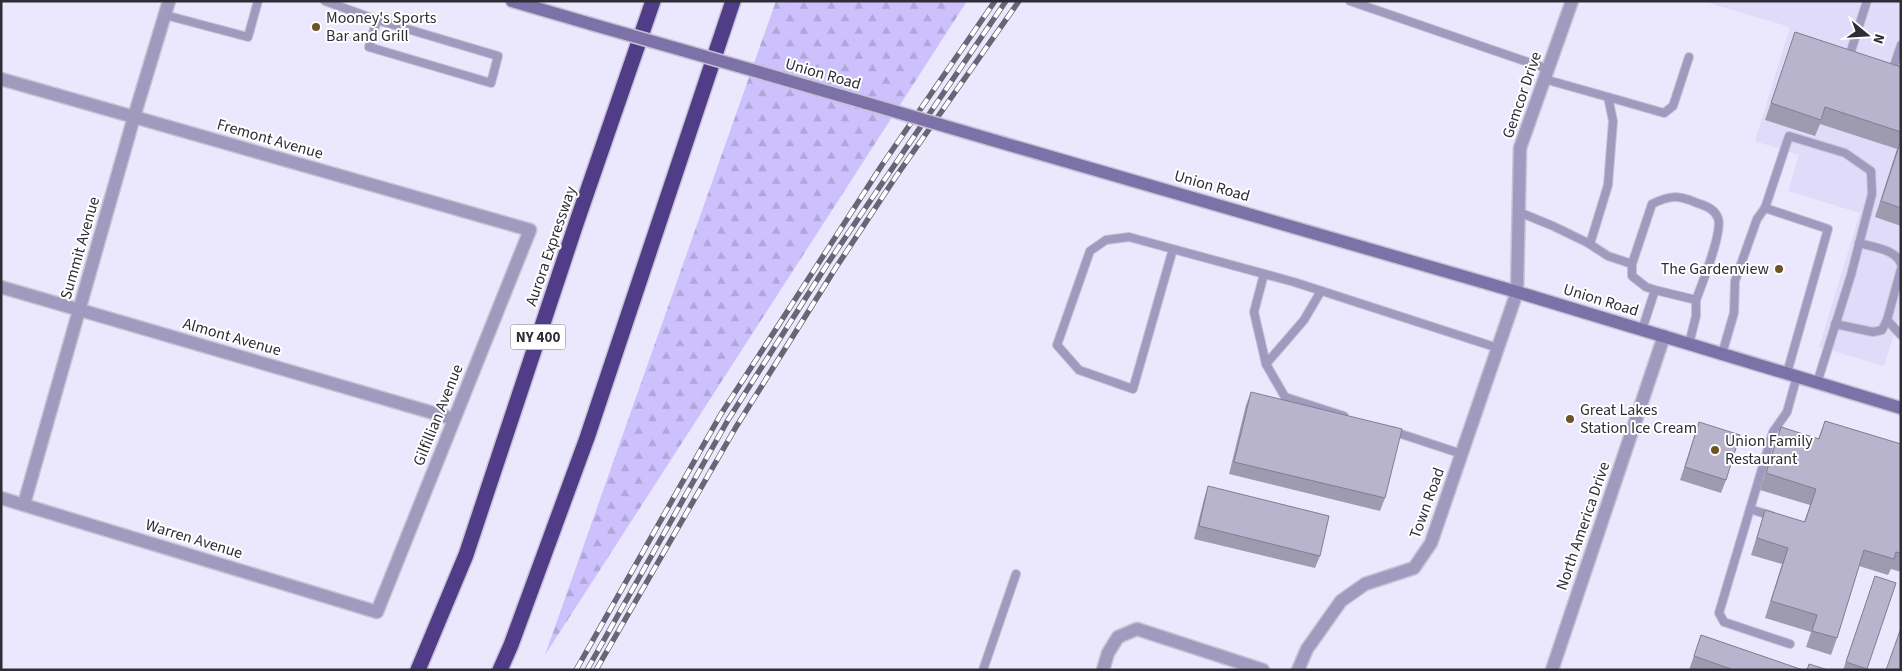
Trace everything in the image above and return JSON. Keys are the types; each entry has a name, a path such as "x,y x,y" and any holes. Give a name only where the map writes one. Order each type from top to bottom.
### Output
{"highway":[{"name":"Aurora Expressway","path":"418,670 466,555 576,224 653,1"},
{"path":"500,670 511,645 587,438 733,1"}],"main road":[{"name":"Union Road","path":"512,1 1517,292 1901,408"}],"street":[{"name":"Summit Avenue","path":"24,504 169,1"},
{"name":"Gemcor Drive","path":"1517,292 1520,148 1572,1"},
{"name":"Fremont Avenue","path":"1,78 530,230"},
{"name":"Gilfillian Avenue","path":"377,612 530,230"},
{"name":"Almont Avenue","path":"1,287 454,420"},
{"name":"Town Road","path":"1298,670 1307,649 1341,601 1365,584 1414,568 1432,543 1517,292"},
{"name":"North America Drive","path":"1552,670 1664,336"},
{"name":"Warren Avenue","path":"1,498 377,612"},
{"path":"1102,670 1108,653 1118,637 1137,629 1264,670"}],"lane":[{"path":"165,15 248,37 258,1"},
{"path":"325,1 377,20 498,56 491,83 369,47 377,20"},
{"path":"1350,1 1608,97 1664,113 1674,106 1689,57"},
{"path":"1850,54 1867,1"},
{"path":"1894,66 1901,45"},
{"path":"1590,244 1608,185 1613,120 1608,97"},
{"path":"1722,354 1734,313 1735,281 1756,219 1765,208 1789,136 1845,153 1871,172 1872,194 1817,382"},
{"path":"1689,344 1696,316 1696,300 1719,232 1718,219 1713,209 1682,196 1665,198 1652,204 1632,264 1632,276 1646,287 1696,300"},
{"path":"1765,208 1828,229 1792,375 1787,412 1773,432 1719,613 1724,622 1790,644"},
{"path":"1519,212 1590,244 1608,256 1632,264"},
{"path":"1173,249 1133,389 1079,370 1057,345 1090,251 1106,240 1129,237 1173,249 1264,274 1321,291 1498,348"},
{"path":"1859,243 1892,253 1899,259 1901,264"},
{"path":"1835,324 1873,332 1882,330 1887,320 1901,269"},
{"path":"1264,274 1254,312 1266,364 1285,397 1350,418"},
{"path":"1642,330 1655,290"},
{"path":"1266,364 1304,320 1321,291"},
{"path":"1887,320 1901,335"},
{"path":"1388,430 1462,454"},
{"path":"1750,509 1784,520"},
{"path":"983,670 1016,574"}],"shaded area":[{"path":"1702,1 1901,1 1901,311 1884,366 1819,347 1860,213 1788,191 1799,155 1755,141 1790,27"}],"green space":[{"path":"776,1 967,1 545,655"}],"building":[{"path":"1795,32 1901,67 1901,132 1825,107 1821,120 1771,103"},
{"path":"1901,140 1901,208 1881,201"},
{"path":"1251,392 1402,429 1385,498 1234,462"},
{"path":"1825,421 1901,444 1901,553 1896,552 1894,559 1864,550 1837,638 1812,631 1817,615 1771,601 1788,548 1757,538 1765,510 1805,522 1816,489 1766,473 1781,427 1819,439"},
{"path":"1699,422 1740,435 1726,480 1685,467"},
{"path":"1208,486 1329,516 1320,556 1199,526"},
{"path":"1875,576 1896,583 1867,669 1846,662"},
{"path":"1901,628 1901,670 1886,670"},
{"path":"1701,635 1803,670 1734,670 1694,656"},
{"path":"1809,664 1828,670 1807,670"}],"railway":[{"path":"576,670 721,414 882,165 995,1"},
{"path":"587,670 728,420 828,263 1006,1"},
{"path":"596,670 736,427 835,269 897,175 1019,1"}],"place":[{"name":"Mooney's Sports Bar and Grill","path":"316,27"},
{"name":"The Gardenview","path":"1779,269"},
{"name":"Great Lakes Station Ice Cream","path":"1570,419"},
{"name":"Union Family Restaurant","path":"1715,450"}]}
